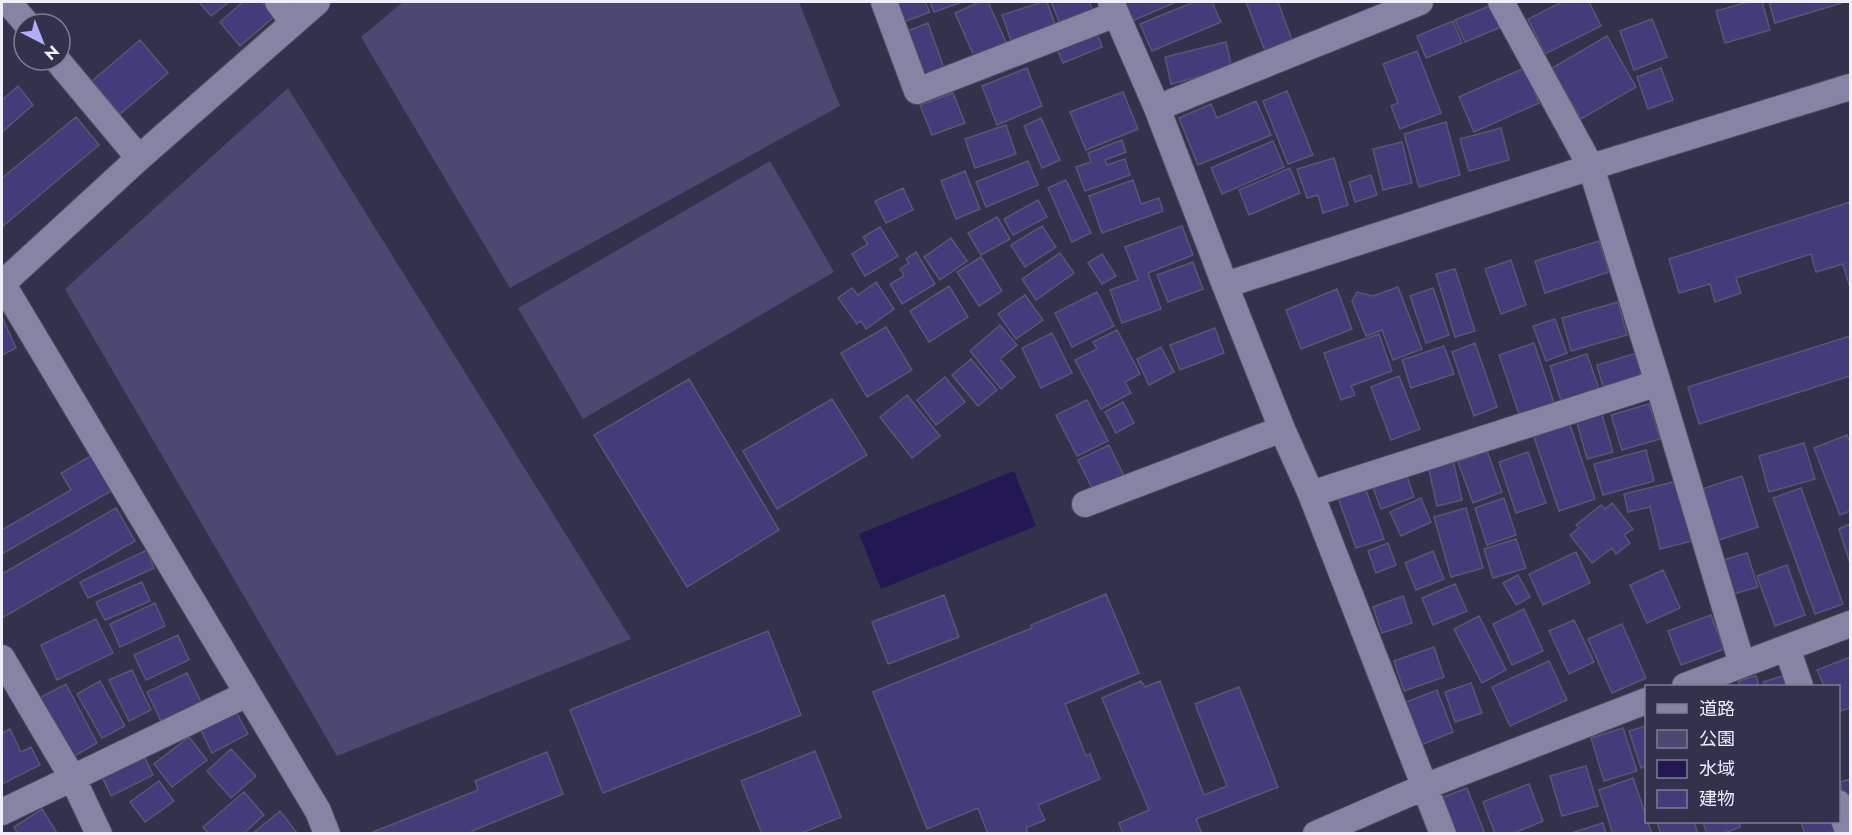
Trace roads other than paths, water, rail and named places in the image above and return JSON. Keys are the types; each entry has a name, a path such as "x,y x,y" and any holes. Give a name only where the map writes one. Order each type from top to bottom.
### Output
{"street":[{"path":"278,2 293,22"},
{"path":"317,2 139,158 2,283 318,811 327,834"},
{"path":"884,2 917,91 1114,8 1157,108 1282,429 1311,494 1443,834"},
{"path":"1157,108 1420,2"},
{"path":"1502,2 1591,166 1742,664"},
{"path":"67,72 139,158"},
{"path":"1225,285 1591,166 1851,87"},
{"path":"1311,494 1658,382"},
{"path":"1085,504 1282,429"},
{"path":"1689,685 1851,624"},
{"path":"1787,648 1799,685"},
{"path":"2,658 72,777 99,834"},
{"path":"2,812 247,694"},
{"path":"1316,834 1424,787 1645,702"},
{"path":"1840,806 1849,834"}],"water":[{"path":"1014,471 1036,526 881,589 859,534"}]}
